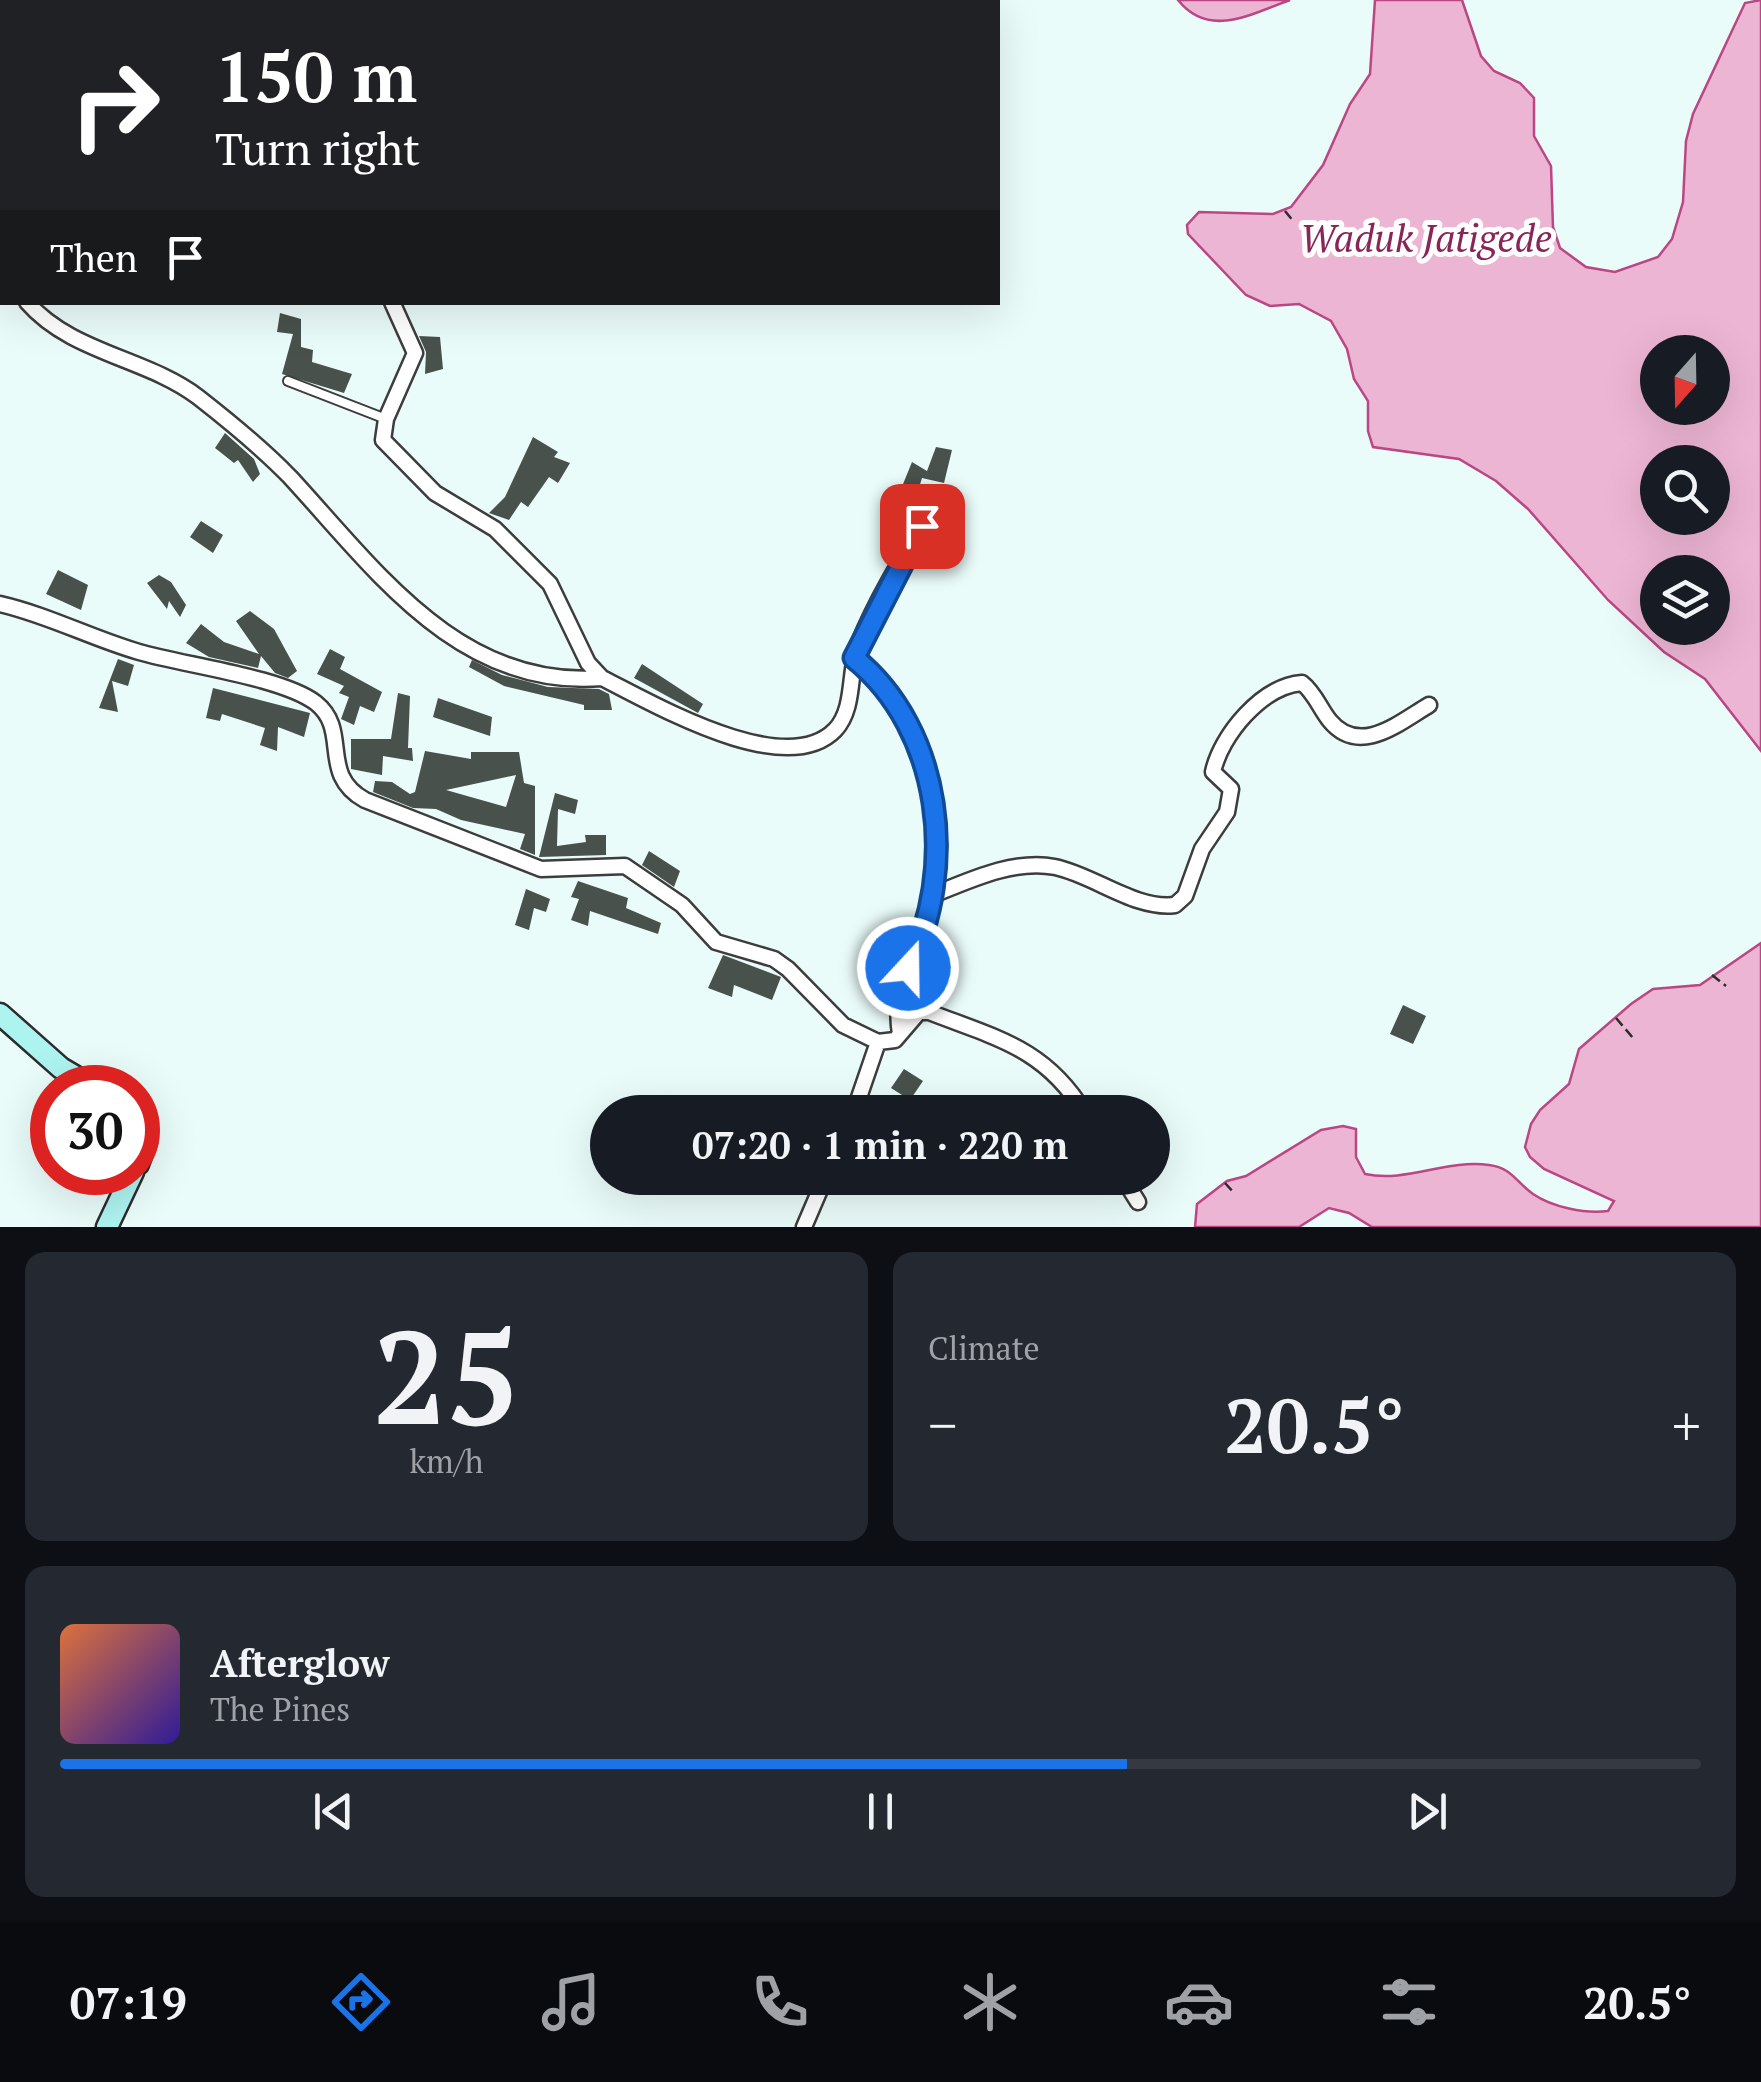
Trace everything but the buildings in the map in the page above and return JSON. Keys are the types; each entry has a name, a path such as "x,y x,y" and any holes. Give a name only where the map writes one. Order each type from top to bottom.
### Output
{"street":[{"path":"30,305 52,326 194,394 260,448 362,562 436,628 511,664 572,679 602,678"},
{"path":"393,305 416,353 386,419 383,440 435,493 494,529 550,584 588,663 602,678 734,738 795,749 836,729 848,701 854,658 936,502"},
{"path":"0,604 136,651 286,689 311,699 329,718 338,775 347,790 392,812 541,870 625,866 682,905 698,928 716,942 774,960 798,978 825,1011 878,1042 895,1040 924,1011 1028,1051 1060,1077 1072,1095"},
{"path":"854,658 894,702 920,760 938,820 933,895 918,947 897,988 900,1034"},
{"path":"933,895 971,879 1035,866 1072,872 1155,904 1175,904 1185,896 1202,849 1232,801 1231,789 1212,772 1218,753 1238,723 1261,703 1284,688 1302,683 1335,727 1363,737 1382,734 1429,705"},
{"path":"0,1014 59,1065"},
{"path":"860,1095 878,1042"},
{"path":"106,1227 122,1195"},
{"path":"804,1227 818,1195"},
{"path":"1134,1195 1138,1202"}],"lane":[{"path":"288,381 386,419"}],"path":[{"path":"1285,211 1294,222"},
{"path":"1712,975 1726,986"},
{"path":"1616,1018 1633,1038"},
{"path":"1224,1183 1234,1194"}],"water":[{"path":"1178,0 1290,0 1246,16 1217,21 1190,12"},
{"name":"Waduk Jatigede","path":"1375,0 1462,0 1481,56 1494,71 1520,83 1534,98 1534,136 1551,166 1553,227 1560,248 1586,267 1615,272 1658,257 1672,239 1683,202 1686,141 1693,114 1745,3 1761,0 1761,751 1705,679 1656,645 1730,645 1730,555 1640,555 1640,630 1608,600 1528,509 1496,481 1459,459 1373,447 1368,431 1368,401 1354,379 1347,349 1331,321 1299,304 1270,306 1246,295 1188,234 1187,225 1199,212 1273,214 1291,207 1323,165 1350,104 1370,74"},
{"path":"1761,943 1761,1227 1372,1227 1349,1213 1329,1208 1299,1227 1195,1227 1197,1204 1227,1181 1246,1176 1321,1130 1343,1126 1356,1129 1356,1157 1365,1174 1396,1176 1457,1165 1489,1165 1508,1172 1550,1203 1608,1211 1614,1201 1544,1169 1530,1157 1525,1147 1531,1124 1540,1110 1569,1084 1579,1049 1631,1004 1653,989 1700,985"}],"route":[{"path":"908,968 933,895 940,842 938,820 920,760 894,702 880,682 854,658 869,622 922,526"}]}
